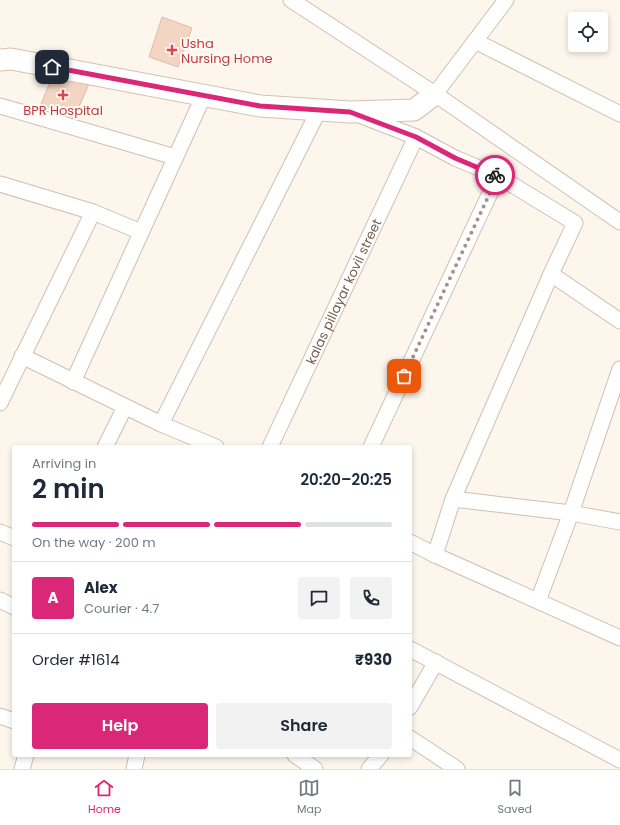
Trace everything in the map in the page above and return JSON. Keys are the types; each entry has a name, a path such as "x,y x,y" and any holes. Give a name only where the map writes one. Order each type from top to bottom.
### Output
{"main road":[{"path":"0,60 11,59 260,106 350,112 414,110 435,94"}],"street":[{"path":"435,94 506,0"},
{"path":"296,1 435,94 620,222"},
{"path":"475,41 620,114"},
{"path":"73,382 140,232 204,95"},
{"path":"0,106 175,157"},
{"path":"161,424 319,110"},
{"path":"350,112 416,137 455,158 498,176 575,223 551,274 453,499 435,555"},
{"name":"kalas pillayar kovil street","path":"271,445 416,137"},
{"path":"372,445 498,176"},
{"path":"0,184 93,212 140,232"},
{"path":"0,403 93,212"},
{"path":"551,274 620,321"},
{"path":"22,356 161,424 211,445"},
{"path":"538,601 571,513 620,369"},
{"path":"106,445 125,407"},
{"path":"453,499 571,513 620,522"},
{"path":"0,532 12,537"},
{"path":"412,543 435,555 620,638"},
{"path":"0,600 12,606"},
{"path":"412,650 620,760"},
{"path":"412,704 436,662"},
{"path":"0,716 12,720"},
{"path":"412,739 457,769"},
{"path":"22,769 25,757"},
{"path":"134,769 137,757"},
{"path":"298,757 315,769"},
{"path":"369,769 379,757"}],"building":[{"path":"162,17 192,28 178,67 149,57"},
{"path":"55,70 89,84 74,118 41,104"}],"way so far":[{"path":"404,376 498,176 495,175"}],"place":[{"name":"Usha Nursing Home","path":"172,50"},
{"name":"BPR Hospital","path":"63,95"}],"route":[{"path":"52,67 260,106 350,112 416,137 455,158 495,175"}]}
